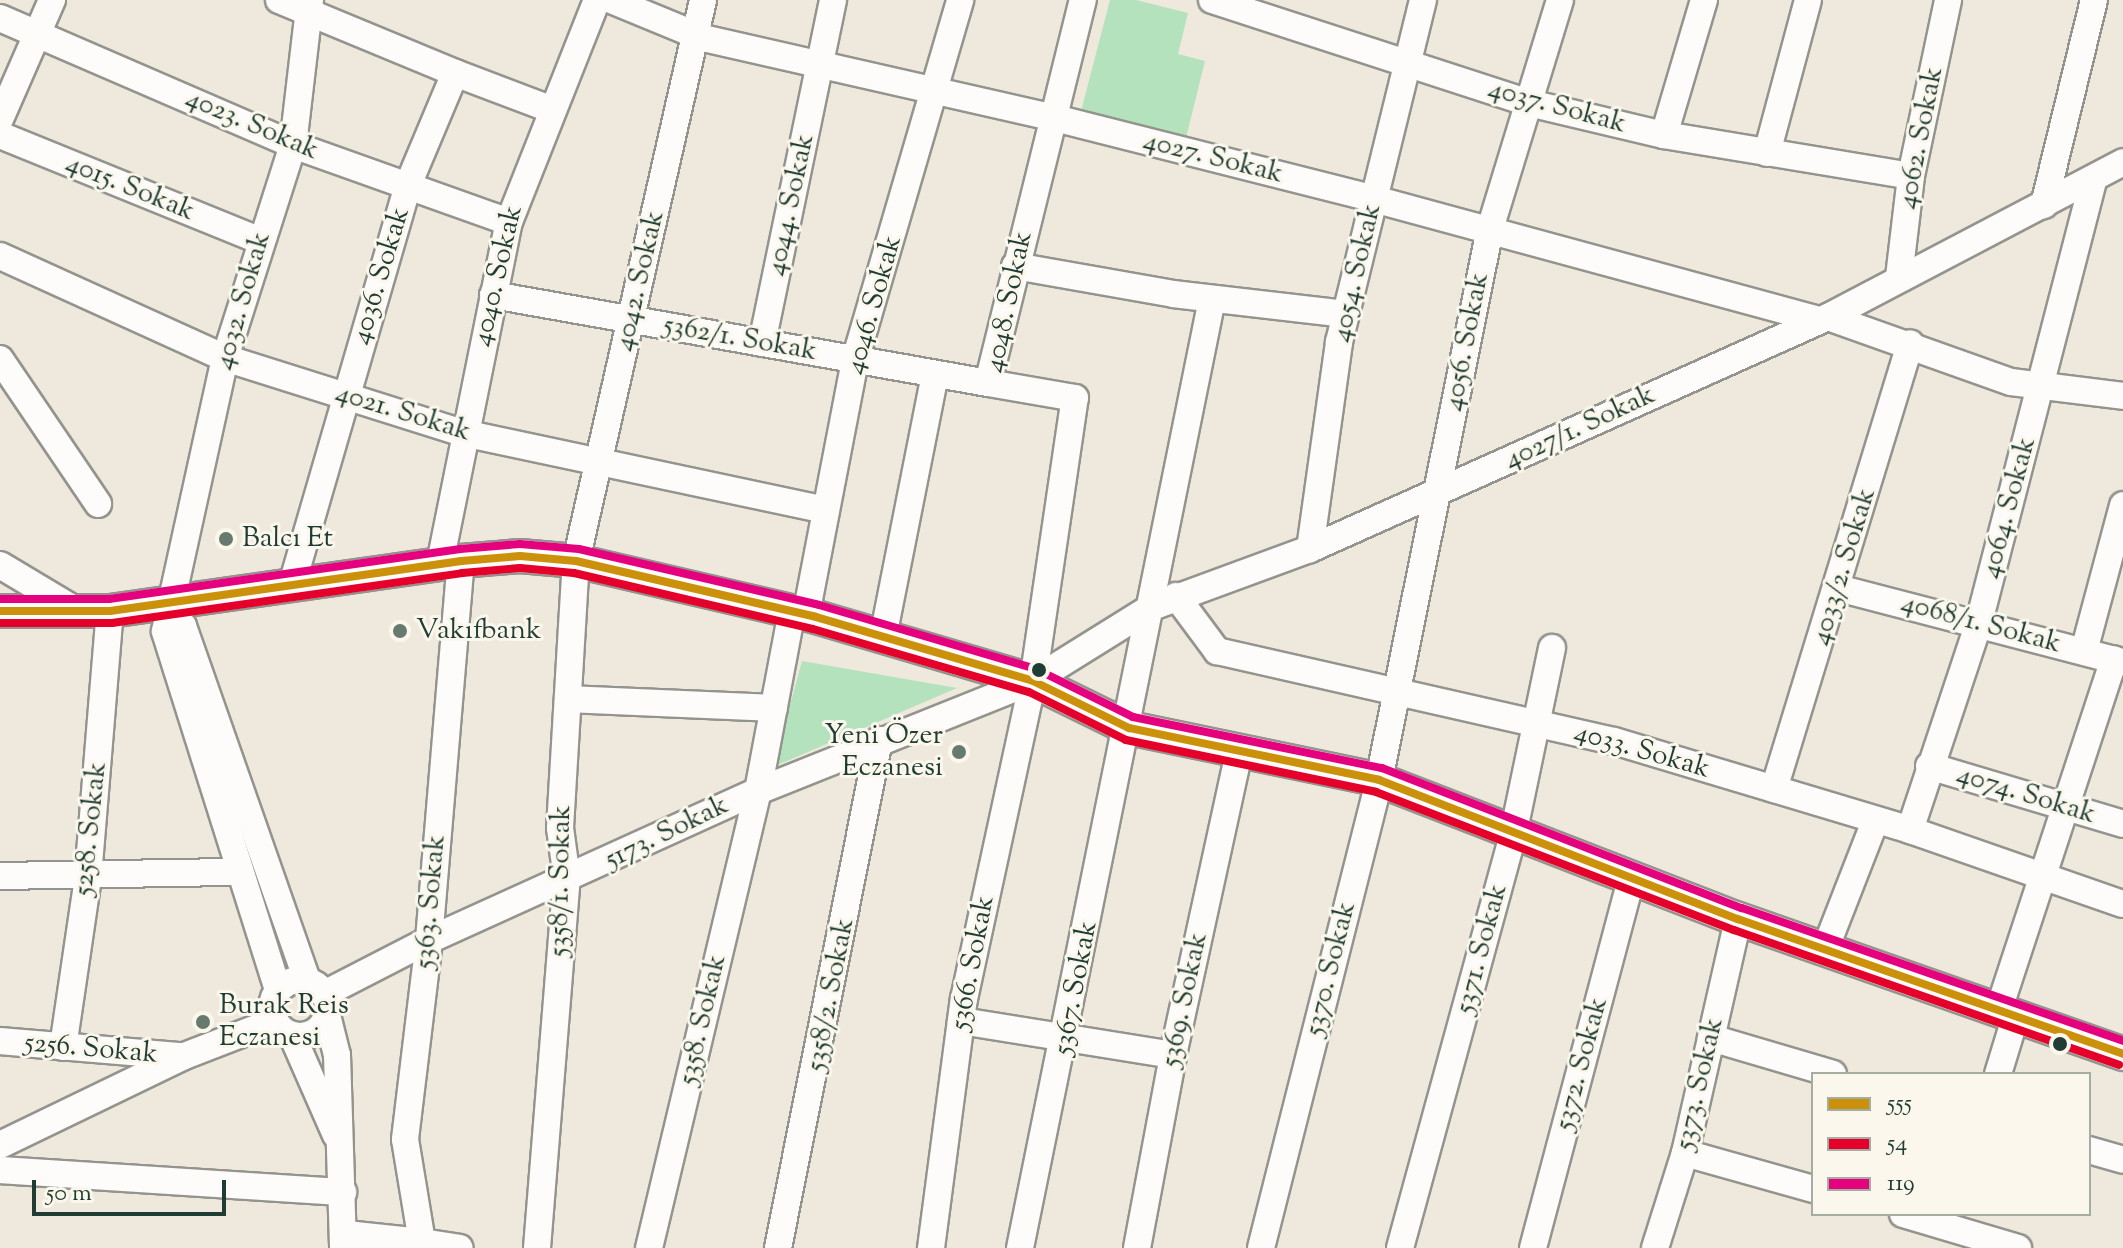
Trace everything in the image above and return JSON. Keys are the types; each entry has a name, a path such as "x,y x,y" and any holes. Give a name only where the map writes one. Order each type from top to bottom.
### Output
{"main road":[{"path":"0,611 169,609 293,581 450,562 520,556 576,561 799,613 1033,681 1129,728 1379,780 1738,919 1826,947 2123,1054"}],"street":[{"path":"0,119 52,0"},
{"path":"279,0 310,6 455,73 550,109"},
{"name":"4040. Sokak","path":"450,562 463,433 509,222 550,109 597,0"},
{"name":"4027. Sokak","path":"611,0 695,34 820,66 1055,118 1822,318 1910,343 2011,382 2123,396"},
{"name":"4042. Sokak","path":"576,561 703,0"},
{"name":"4044. Sokak","path":"762,343 833,0"},
{"name":"4046. Sokak","path":"799,613 826,510 855,360 937,92 960,0"},
{"name":"4048. Sokak","path":"1033,681 1075,398 988,383 1083,0"},
{"name":"4037. Sokak","path":"1212,0 1525,102 1664,135 1911,176"},
{"name":"4054. Sokak","path":"1310,549 1346,314 1423,0"},
{"name":"4056. Sokak","path":"1397,689 1490,229 1525,102 1560,0"},
{"path":"1664,135 1704,0"},
{"path":"1767,153 1808,0"},
{"name":"4062. Sokak","path":"1899,277 1911,176 1948,0"},
{"path":"2044,205 2094,0"},
{"name":"4032. Sokak","path":"278,990 165,631 225,358 259,240 293,145 310,6"},
{"name":"4023. Sokak","path":"0,18 293,145 509,222"},
{"name":"4036. Sokak","path":"293,581 408,185 455,73"},
{"name":"4015. Sokak","path":"0,135 259,240"},
{"name":"4027/1. Sokak","path":"758,791 879,740 1033,681 1164,602 1310,549 1822,318 2123,162"},
{"name":"4064. Sokak","path":"1910,830 1979,622 2093,180"},
{"name":"4021. Sokak","path":"0,256 225,358 463,433 826,510"},
{"path":"1015,266 1212,299 1346,314"},
{"name":"5362/1. Sokak","path":"493,295 988,383"},
{"name":"5367. Sokak","path":"1020,1248 1129,728 1164,602 1212,299"},
{"name":"4033/2. Sokak","path":"1774,789 1838,588 1910,343"},
{"path":"0,359 98,504"},
{"path":"883,637 935,374"},
{"path":"2084,651 2123,505"},
{"name":"5358/1. Sokak","path":"537,1248 567,879 560,828 576,561"},
{"name":"5363. Sokak","path":"422,1245 405,1139 429,940 450,562"},
{"path":"0,565 77,611"},
{"name":"4068/1. Sokak","path":"1838,588 1979,622 2119,661"},
{"name":"4033. Sokak","path":"1164,602 1217,651 1538,723 1910,830 2042,879 2123,904"},
{"path":"169,609 183,626 319,997 337,1055 344,1241 460,1248"},
{"name":"5258. Sokak","path":"63,1047 88,877 110,611"},
{"name":"5173. Sokak","path":"319,997 429,940 758,791 774,708 799,613"},
{"name":"5371. Sokak","path":"1400,1248 1514,830 1552,648"},
{"path":"1998,1072 2008,1012 2042,879 2064,807 2119,661"},
{"name":"5366. Sokak","path":"931,1248 961,1021 1033,681"},
{"name":"5370. Sokak","path":"1261,1248 1379,780 1397,689"},
{"path":"568,699 774,708"},
{"name":"5358/2. Sokak","path":"778,1248 879,740"},
{"name":"5369. Sokak","path":"1137,1248 1173,1055 1239,753"},
{"name":"4074. Sokak","path":"1929,766 2123,824"},
{"name":"5358. Sokak","path":"649,1248 758,791"},
{"path":"1826,947 1875,821"},
{"path":"0,876 88,877 239,872"},
{"name":"5372. Sokak","path":"1533,1248 1631,879"},
{"name":"5373. Sokak","path":"1655,1248 1685,1153 1738,919"},
{"path":"319,997 296,980 278,990 272,1011 284,1028 340,1142"},
{"path":"0,1145 182,1057 284,1028 313,1032 319,997"},
{"path":"961,1021 1173,1055"},
{"path":"1711,1038 1826,1072"},
{"name":"5256. Sokak","path":"0,1041 182,1057"},
{"path":"2091,1151 2123,1160"},
{"path":"1685,1153 1811,1188"},
{"path":"0,1170 343,1192"},
{"path":"1909,1216 2018,1248"}],"green space":[{"path":"1110,0 1136,0 1188,13 1178,54 1205,61 1185,142 1080,115"},
{"path":"802,661 957,688 773,767"}],"transit line":[{"name":"119","path":"0,599 109,599 460,549 520,544 579,549 819,605 1036,669 1133,717 1382,768 1742,908 2123,1041"},
{"name":"555","path":"0,611 110,611 461,561 520,556 576,561 816,617 1033,681 1129,728 1379,780 1738,919 2123,1054"},
{"name":"54","path":"0,623 112,623 462,573 520,568 574,573 813,629 1029,692 1126,740 1376,792 1734,930 2119,1065"}],"place":[{"name":"Balcı Et","path":"226,539"},
{"name":"Vakıfbank","path":"400,631"},
{"name":"Yeni Özer Eczanesi","path":"959,752"},
{"name":"Burak Reis Eczanesi","path":"203,1022"}]}
